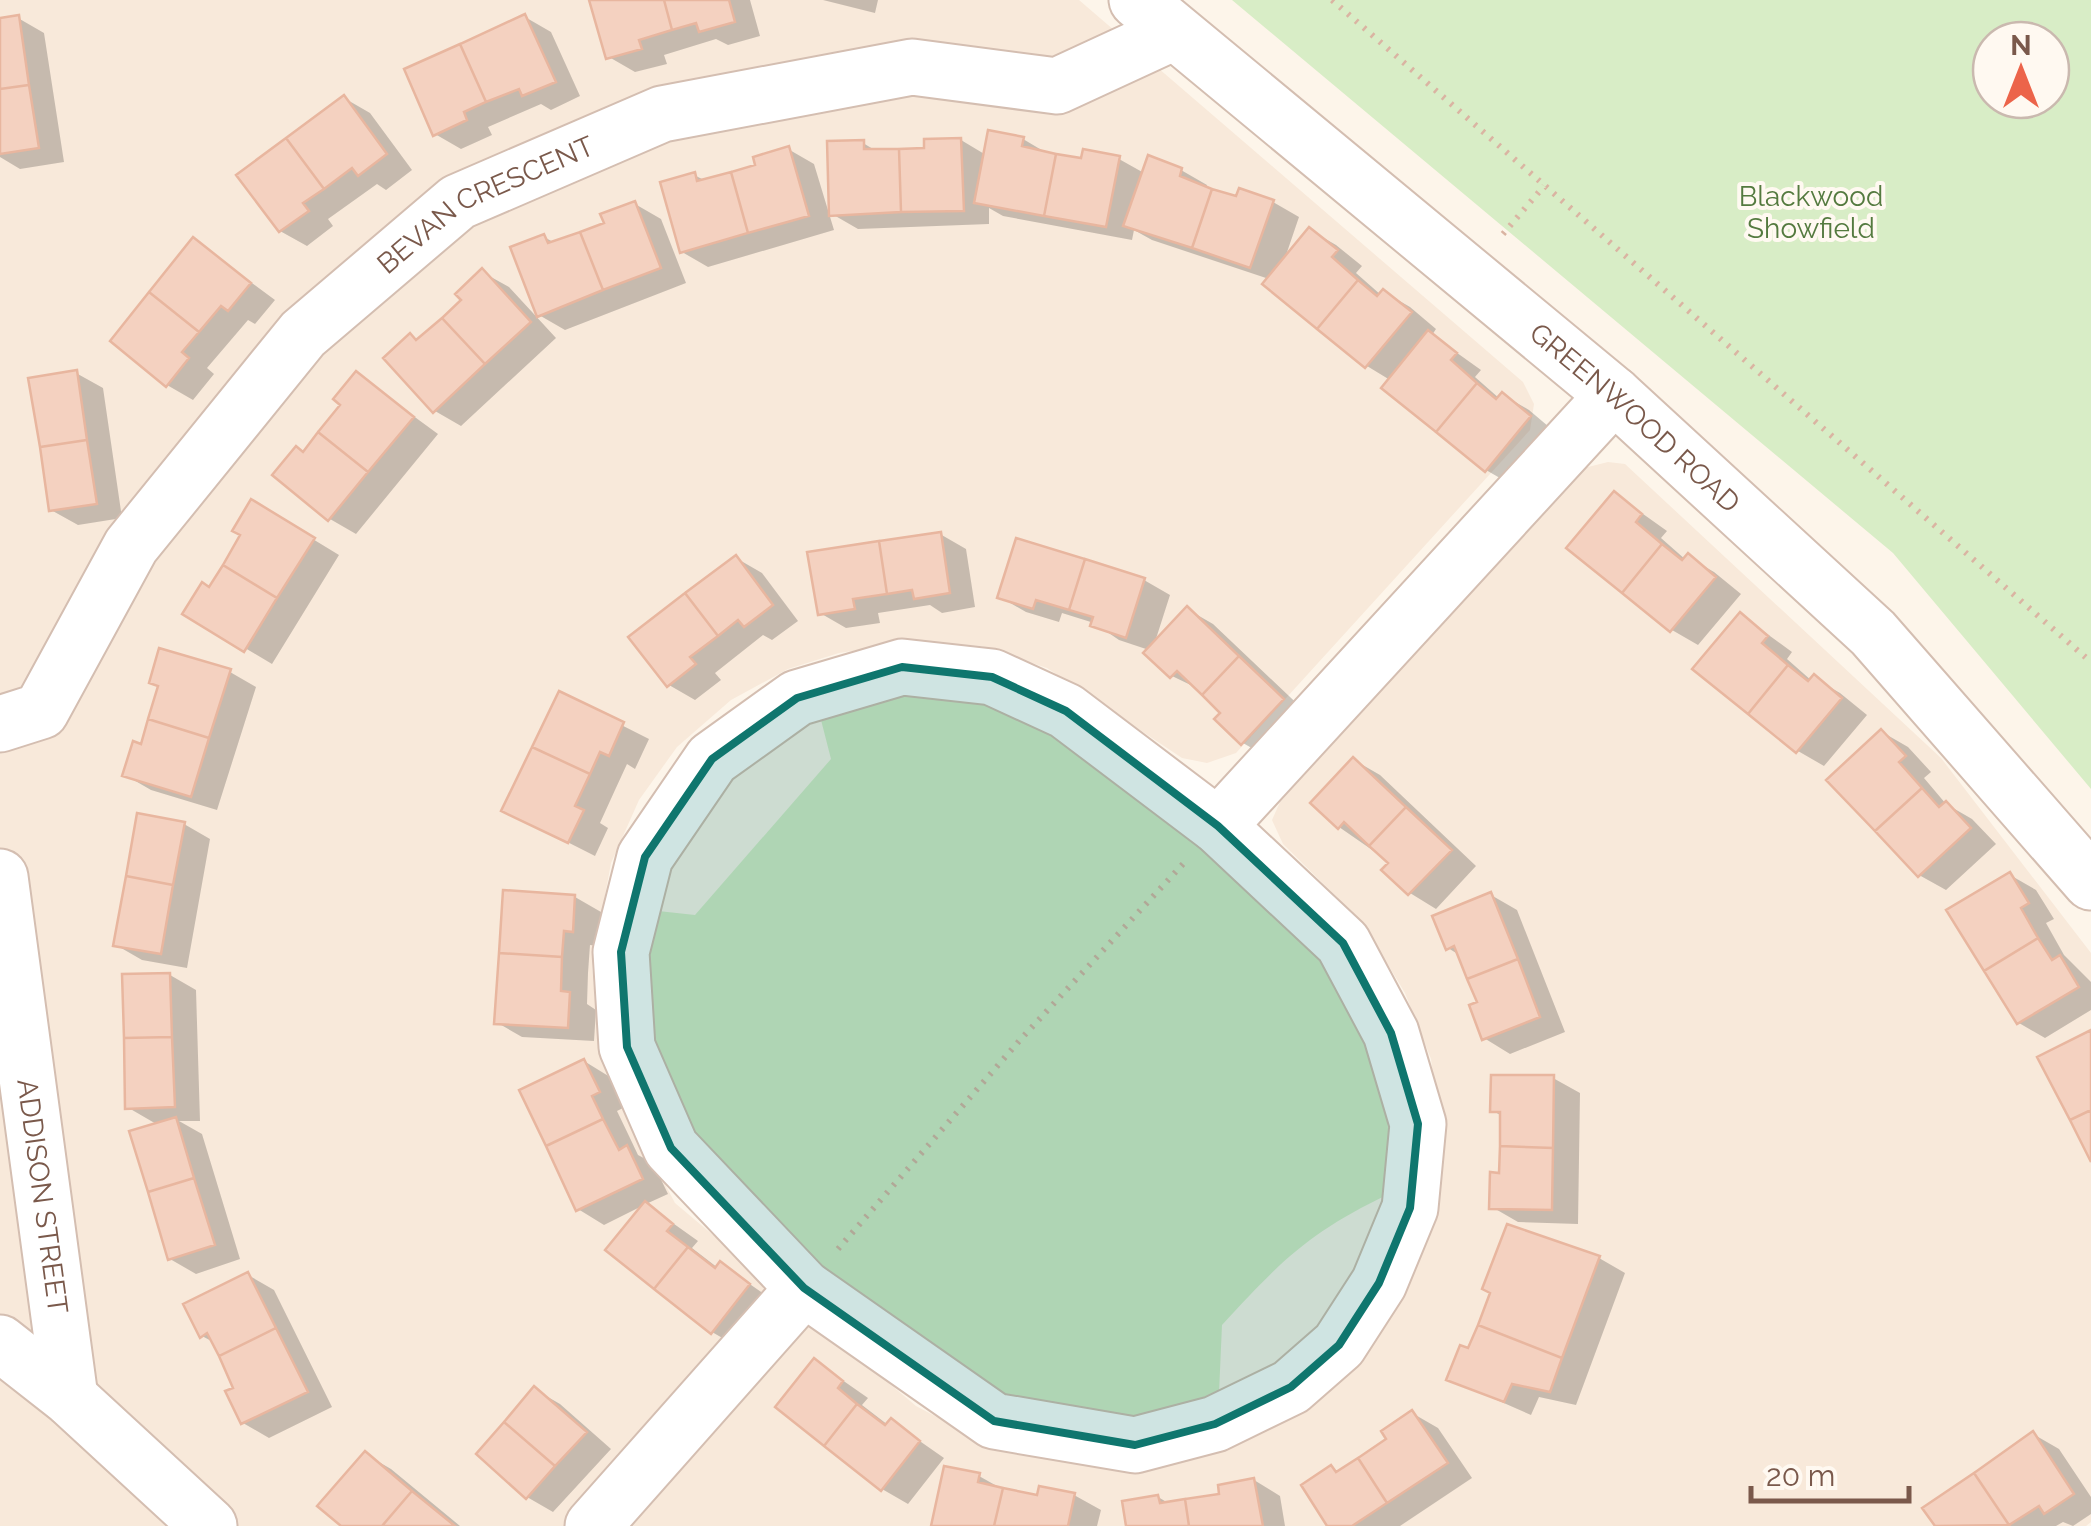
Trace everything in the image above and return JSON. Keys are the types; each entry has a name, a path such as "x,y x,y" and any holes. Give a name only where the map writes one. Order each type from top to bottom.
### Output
{"street":[{"name":"GREENWOOD ROAD","path":"1155,16 1614,395 1872,633 2091,882"},
{"name":"BEVAN CRESCENT","path":"0,724 42,711 132,546 303,334 458,202 662,114 912,67 1057,86 1155,16"},
{"path":"1218,826 1614,395"},
{"path":"902,668 992,677 1066,711 1218,826 1342,943 1390,1033 1418,1124 1410,1208 1379,1283 1339,1344 1291,1387 1215,1424 1135,1446 994,1421 804,1288 671,1148 627,1047 621,952 645,857 712,759 797,698 902,668"},
{"name":"ADDISON STREET","path":"0,877 70,1398"},
{"path":"593,1526 804,1288"},
{"path":"0,1342 70,1398 210,1526"}],"path":[{"path":"1332,0 2091,662"},
{"path":"1498,241 1544,186"},
{"path":"804,1288 1020,1040 1218,826"}],"highlighted area":[{"path":"902,667 992,677 1066,711 1218,826 1343,943 1391,1033 1418,1124 1410,1208 1379,1283 1339,1345 1291,1387 1215,1424 1135,1445 994,1421 804,1288 671,1148 627,1047 621,952 645,857 712,759 797,698"}],"shaded area":[{"path":"0,0 1079,0 1523,382 1534,404 1530,430 1236,753 1207,763 1182,758 1047,668 981,646 900,644 839,653 788,669 731,700 677,747 639,800 611,863 592,966 598,1035 611,1083 675,1203 916,1406 990,1445 1324,1384 1384,1327 1422,1237 1441,1138 1431,1059 1405,993 1363,923 1283,844 1272,820 1280,802 1584,468 1608,462 1625,464 1941,758 2091,953 2091,1522 2086,1526 0,1526"}],"green space":[{"name":"Blackwood Showfield","path":"1232,0 2091,0 2091,789 1893,553"},
{"path":"901,689 964,691 1000,698 1081,748 1250,888 1338,977 1360,1008 1382,1076 1388,1122 1389,1194 1317,1235 1222,1325 1219,1393 1146,1417 1060,1417 981,1388 831,1275 681,1135 640,1008 649,910 695,915 831,759 820,716"}],"building":[{"path":"589,0 664,0 672,30 639,40 642,49 606,59"},
{"path":"664,0 729,0 735,22 699,32 696,23 672,30"},
{"path":"525,14 556,82 522,96 519,89 486,102 460,44"},
{"path":"19,15 29,85 0,89 0,18"},
{"path":"460,44 486,102 464,112 467,120 433,136 404,69"},
{"path":"29,85 39,148 0,154 0,89"},
{"path":"344,95 387,154 358,176 352,168 324,189 286,138"},
{"path":"988,130 1024,137 1022,146 1056,154 1044,216 974,203"},
{"path":"286,138 324,189 303,203 309,211 279,232 236,175"},
{"path":"961,138 964,211 901,212 899,149 924,148 924,139"},
{"path":"864,140 864,149 899,149 901,212 829,216 827,141"},
{"path":"789,146 809,216 748,233 731,172 755,165 753,157"},
{"path":"1083,149 1120,156 1106,227 1044,216 1056,154 1081,158"},
{"path":"1148,155 1182,168 1180,176 1212,189 1192,248 1123,226"},
{"path":"695,172 697,181 731,172 748,233 680,253 660,182"},
{"path":"1239,188 1274,200 1250,268 1192,248 1212,189 1236,196"},
{"path":"635,201 661,268 603,290 580,232 604,223 600,214"},
{"path":"1309,227 1338,250 1332,257 1358,280 1317,329 1262,284"},
{"path":"580,232 603,290 537,317 510,247 544,234 548,243"},
{"path":"193,237 251,283 228,311 221,306 199,332 149,292"},
{"path":"482,268 531,322 485,364 442,318 461,300 455,294"},
{"path":"1358,280 1377,296 1383,289 1412,312 1365,368 1317,329"},
{"path":"149,292 199,332 182,352 189,358 166,387 110,341"},
{"path":"442,318 485,364 433,413 383,358 410,333 416,340"},
{"path":"1428,330 1457,353 1451,360 1477,383 1436,432 1381,388"},
{"path":"77,370 87,440 40,447 28,378"},
{"path":"356,371 414,417 368,472 318,432 340,405 333,399"},
{"path":"1477,383 1496,399 1502,392 1531,416 1485,472 1436,432"},
{"path":"318,432 368,472 328,521 272,475 296,446 303,452"},
{"path":"87,440 97,504 49,511 40,447"},
{"path":"1614,491 1642,514 1636,522 1662,544 1622,593 1566,548"},
{"path":"251,499 315,538 277,598 223,565 240,535 232,531"},
{"path":"941,532 950,593 914,599 912,590 887,594 879,541"},
{"path":"1016,538 1085,559 1069,610 1036,600 1033,609 997,598"},
{"path":"879,541 887,594 853,599 855,609 818,615 807,552"},
{"path":"1662,544 1682,560 1688,553 1716,577 1670,632 1622,593"},
{"path":"736,555 773,605 744,627 738,620 718,636 685,593"},
{"path":"1085,559 1145,578 1126,638 1090,626 1093,617 1069,610"},
{"path":"223,565 277,598 244,652 182,614 202,582 209,587"},
{"path":"685,593 718,636 690,657 696,664 667,687 628,637"},
{"path":"1187,606 1239,656 1202,695 1177,671 1170,678 1143,653"},
{"path":"1740,612 1768,636 1762,643 1788,665 1748,714 1692,669"},
{"path":"159,648 231,669 209,738 148,719 158,686 149,683"},
{"path":"1239,656 1284,699 1241,745 1214,719 1220,713 1202,695"},
{"path":"1788,665 1808,681 1814,674 1842,698 1796,753 1748,714"},
{"path":"559,691 624,722 609,756 600,752 590,774 532,747"},
{"path":"148,719 209,738 191,797 122,776 133,741 141,744"},
{"path":"1881,729 1906,756 1899,762 1922,788 1875,831 1826,780"},
{"path":"532,747 590,774 575,806 584,810 568,843 501,811"},
{"path":"1353,757 1406,807 1369,846 1344,822 1338,829 1310,803"},
{"path":"1922,788 1939,807 1946,801 1971,828 1918,877 1875,831"},
{"path":"1406,807 1452,850 1408,895 1381,870 1388,863 1369,846"},
{"path":"137,813 185,822 173,885 126,876"},
{"path":"2010,872 2029,903 2021,908 2038,938 1984,971 1946,910"},
{"path":"126,876 173,885 161,954 113,946"},
{"path":"503,890 575,895 573,932 564,931 562,957 499,953"},
{"path":"1491,892 1518,959 1467,979 1454,946 1446,950 1432,916"},
{"path":"2038,938 2052,960 2060,955 2079,987 2017,1024 1984,971"},
{"path":"499,953 562,957 561,991 570,992 568,1028 494,1024"},
{"path":"1518,959 1540,1017 1482,1040 1469,1005 1477,1002 1467,979"},
{"path":"170,973 172,1037 124,1038 122,974"},
{"path":"2091,1030 2091,1110 2070,1120 2037,1057"},
{"path":"172,1037 175,1107 125,1109 124,1038"},
{"path":"584,1059 600,1092 592,1096 603,1119 546,1146 519,1090"},
{"path":"1491,1075 1554,1075 1553,1148 1500,1146 1500,1112 1490,1112"},
{"path":"2091,1110 2091,1162 2070,1120"},
{"path":"176,1117 194,1178 148,1192 129,1131"},
{"path":"603,1119 619,1150 627,1145 643,1179 576,1211 546,1146"},
{"path":"1500,1146 1553,1148 1552,1210 1489,1209 1490,1172 1499,1173"},
{"path":"194,1178 215,1245 168,1260 148,1192"},
{"path":"645,1201 673,1224 667,1231 688,1247 654,1289 605,1250"},
{"path":"1507,1224 1600,1256 1562,1358 1478,1325 1490,1293 1482,1289"},
{"path":"688,1247 715,1268 720,1261 750,1284 711,1334 654,1289"},
{"path":"248,1272 276,1328 219,1356 207,1333 200,1338 183,1304"},
{"path":"1478,1325 1562,1358 1550,1392 1512,1384 1504,1402 1446,1380 1460,1345 1468,1348"},
{"path":"276,1328 308,1392 241,1424 225,1391 233,1388 219,1356"},
{"path":"814,1358 843,1381 838,1388 857,1404 824,1446 775,1407"},
{"path":"534,1386 587,1432 555,1466 504,1422"},
{"path":"857,1404 885,1425 891,1418 920,1441 881,1491 824,1446"},
{"path":"1412,1410 1448,1463 1387,1503 1358,1458 1386,1439 1381,1431"},
{"path":"504,1422 555,1466 526,1499 476,1454"},
{"path":"2033,1431 2074,1494 2044,1514 2039,1506 2009,1525 1974,1473"},
{"path":"365,1451 412,1491 382,1526 341,1526 317,1506"},
{"path":"1358,1458 1387,1503 1352,1526 1327,1526 1301,1485 1331,1465 1336,1472"},
{"path":"944,1466 980,1473 978,1482 1003,1488 994,1526 931,1526"},
{"path":"1974,1473 2009,1525 1935,1526 1922,1508"},
{"path":"1254,1478 1263,1526 1189,1526 1185,1499 1219,1494 1218,1485"},
{"path":"1039,1486 1075,1493 1068,1526 994,1526 1003,1488 1037,1495"},
{"path":"412,1491 455,1526 382,1526"},
{"path":"1158,1495 1160,1503 1185,1499 1189,1526 1126,1526 1122,1501"}]}
